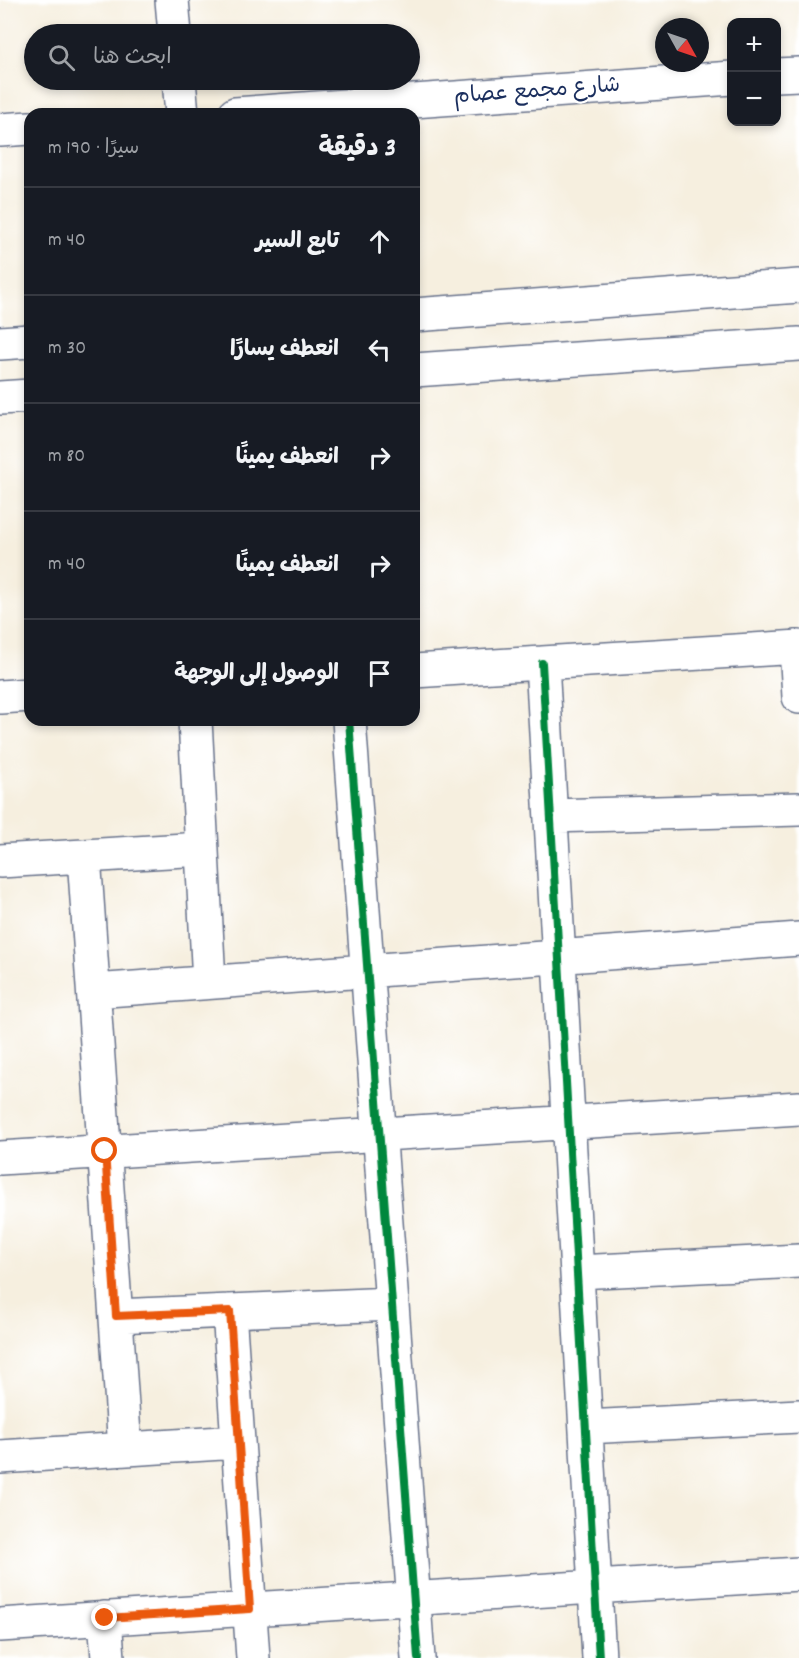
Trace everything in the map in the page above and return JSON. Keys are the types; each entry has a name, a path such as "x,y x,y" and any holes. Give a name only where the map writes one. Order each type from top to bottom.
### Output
{"street":[{"path":"172,0 174,24"},
{"path":"781,75 799,74"},
{"name":"شارع مجمع عصام","path":"318,108 727,78"},
{"path":"180,90 181,108"},
{"path":"0,130 24,128"},
{"path":"420,315 799,286"},
{"path":"0,343 24,341"},
{"path":"420,370 799,344"},
{"path":"0,398 24,396"},
{"path":"420,671 797,647 799,697"},
{"path":"542,663 599,1658"},
{"path":"0,697 24,696"},
{"path":"195,726 209,982"},
{"path":"349,726 418,1658"},
{"path":"551,816 799,809"},
{"path":"0,861 202,849"},
{"path":"84,856 125,1449"},
{"path":"94,991 799,939"},
{"path":"0,1158 799,1108"},
{"path":"577,1272 799,1261"},
{"path":"116,1316 392,1304"},
{"path":"230,1311 253,1658"},
{"path":"586,1427 799,1416"},
{"path":"0,1457 238,1442"},
{"path":"0,1625 799,1574"},
{"path":"105,1618 108,1658"}],"cycle path":[{"path":"542,663 599,1658"},
{"path":"349,726 418,1658"}],"route":[{"path":"105,1151 116,1316 230,1311 250,1609 105,1618"}]}
